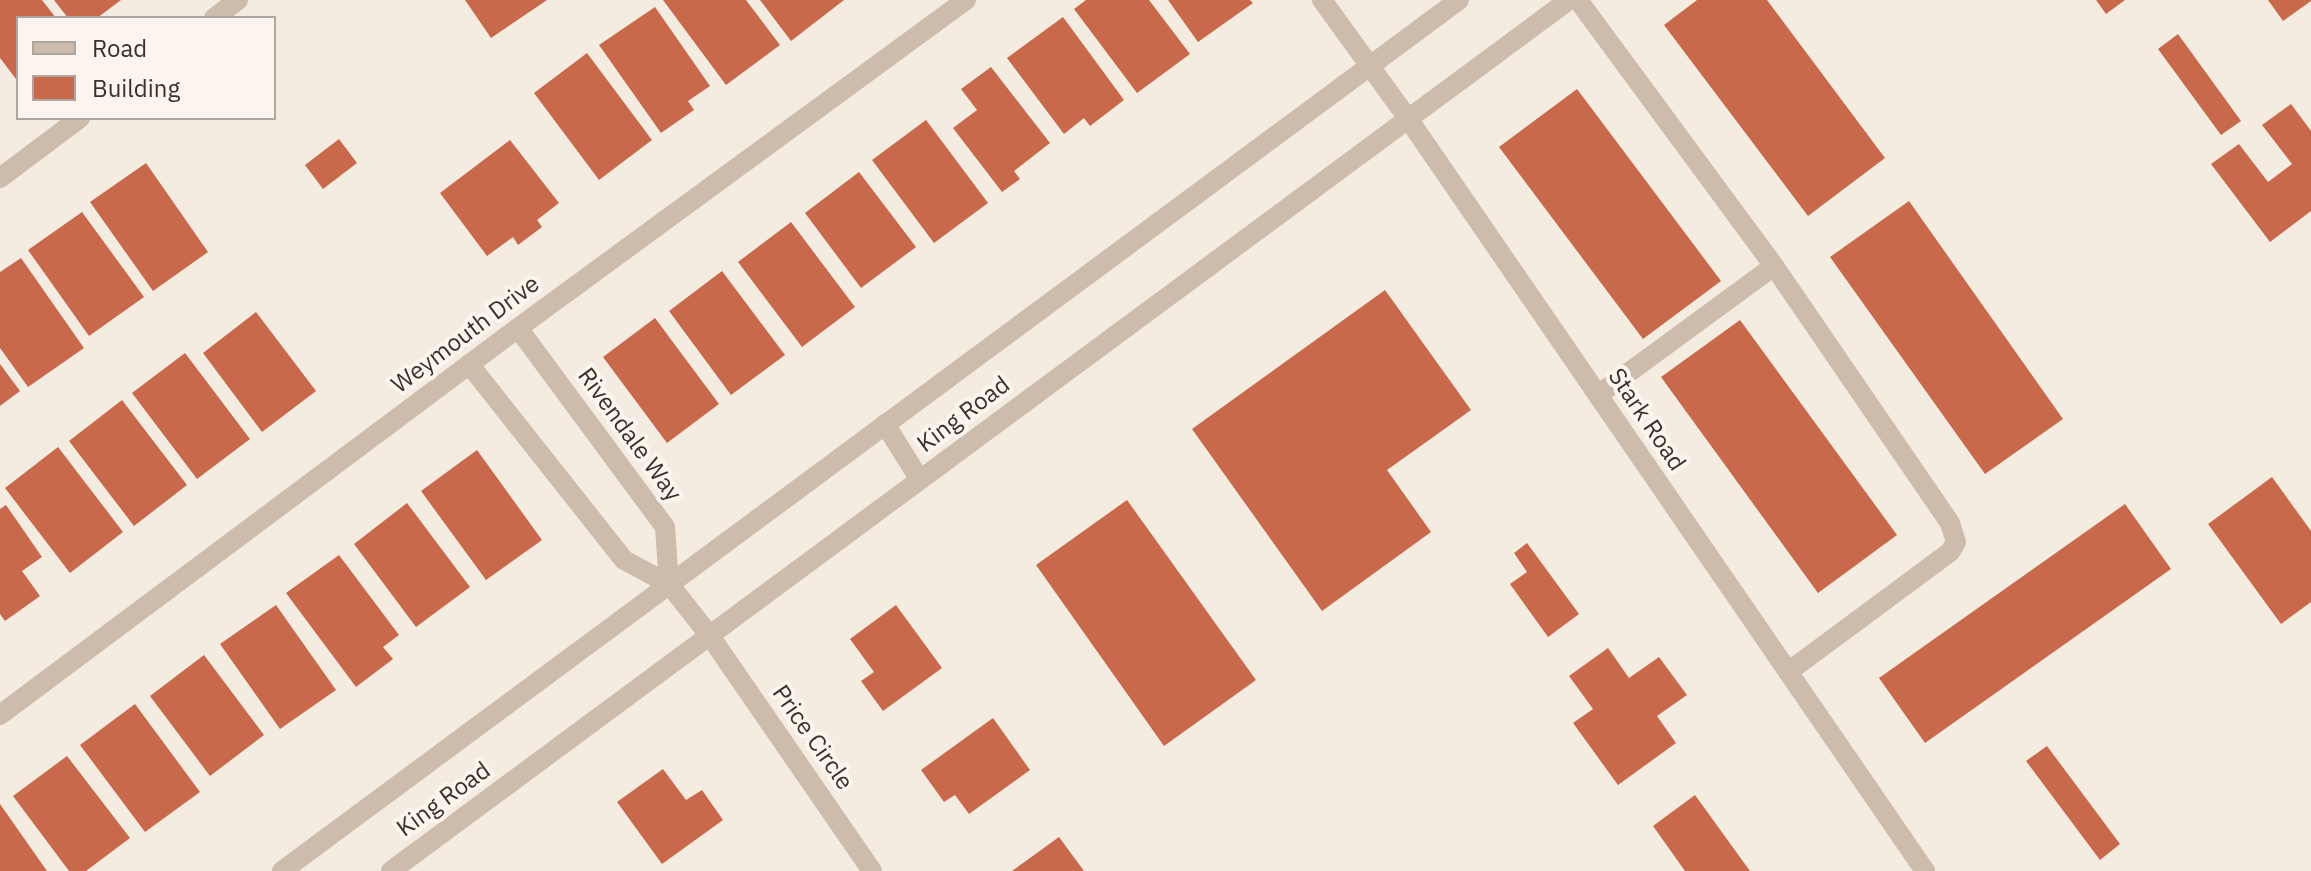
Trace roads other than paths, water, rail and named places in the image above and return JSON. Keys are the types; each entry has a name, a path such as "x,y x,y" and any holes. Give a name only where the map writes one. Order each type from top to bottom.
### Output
{"street":[{"path":"217,16 238,0"},
{"name":"Weymouth Drive","path":"0,715 469,364 966,0"},
{"name":"Stark Road","path":"1322,0 1409,120 1925,871"},
{"name":"King Road","path":"282,871 304,865 669,584 1459,0"},
{"name":"King Road","path":"391,871 1569,0"},
{"path":"1578,0 1774,266 1950,523 1956,542 1950,552 1788,672"},
{"path":"0,178 77,120"},
{"path":"1598,395 1774,266"},
{"name":"Rivendale Way","path":"518,328 665,527 669,584"},
{"path":"469,364 624,560 669,584 710,636"},
{"path":"885,424 920,480"},
{"name":"Price Circle","path":"710,636 872,871"}]}
